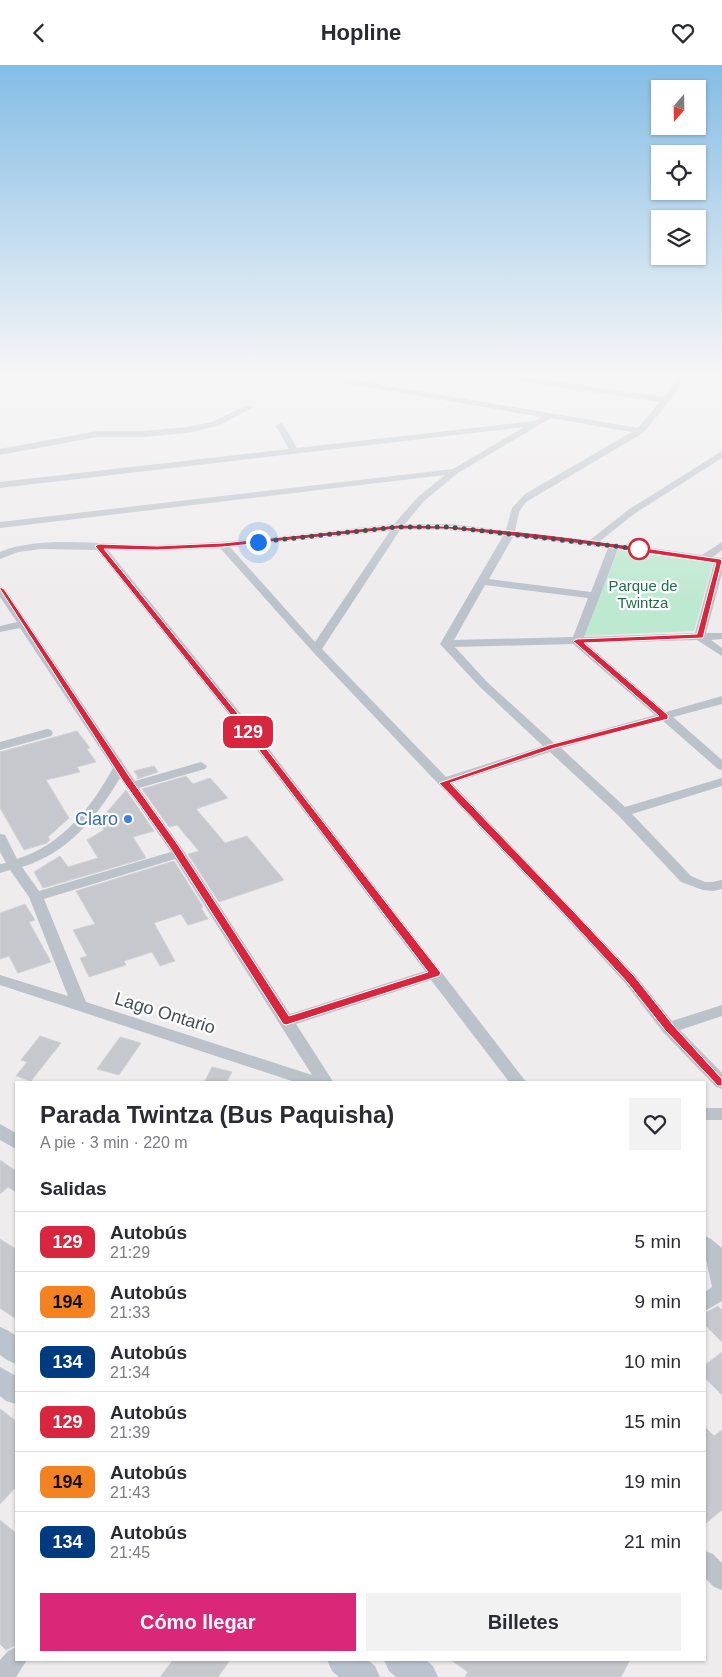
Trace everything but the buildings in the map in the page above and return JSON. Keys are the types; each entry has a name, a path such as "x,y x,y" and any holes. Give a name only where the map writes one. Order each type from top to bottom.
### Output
{"street":[{"path":"0,452 19,448"},
{"path":"0,485 310,448"},
{"path":"316,649 397,527 421,499 455,471 494,448"},
{"path":"446,644 510,533 513,513 517,505 528,496 610,448"},
{"path":"592,543 631,512 722,454"},
{"path":"0,525 455,471"},
{"path":"0,556 16,549 41,546 157,548 223,545 397,527 449,527 510,533 721,561 700,637"},
{"path":"223,545 316,649 584,929 631,980 669,1028 722,1083"},
{"path":"703,559 722,545"},
{"path":"99,546 258,743 517,1081"},
{"path":"577,641 614,546"},
{"path":"482,581 595,596"},
{"path":"0,589 119,769 179,854 325,1081"},
{"path":"0,629 23,624"},
{"path":"446,644 722,636"},
{"path":"700,637 722,653"},
{"path":"577,641 722,766"},
{"path":"446,644 483,684 623,812 686,879 703,886 712,887 722,884"},
{"path":"444,783 552,747 722,700"},
{"path":"0,745 47,733"},
{"path":"131,786 202,766"},
{"path":"7,867 43,854 62,843 97,803 110,786 119,769"},
{"path":"623,812 722,782"},
{"path":"0,838 7,867 36,897 80,1007"},
{"path":"36,897 179,854"},
{"path":"286,1021 435,973"},
{"name":"Lago Ontario","path":"0,980 313,1081"},
{"path":"669,1028 722,1010"},
{"path":"706,1114 722,1114"},
{"path":"0,1131 15,1141"},
{"path":"706,1245 716,1252 722,1289 706,1302"},
{"path":"0,1339 15,1351"},
{"path":"0,1379 15,1391"},
{"path":"1,1677 15,1660"},
{"path":"344,1661 364,1677"},
{"path":"401,1661 422,1677"}],"green space":[{"name":"Parque de Twintza","path":"618,550 713,563 694,631 584,636"}],"bus line":[{"name":"129","path":"0,589 127,781 173,845 286,1021 435,973 258,743 99,546 157,548 223,545 397,527 449,527 592,543 720,561 700,637 577,641 665,717 552,747 444,783 571,915 631,980 669,1028 722,1083"}],"place":[{"name":"Claro","path":"128,819"}],"route":[{"path":"258,542 397,527 449,527 639,549"}]}
